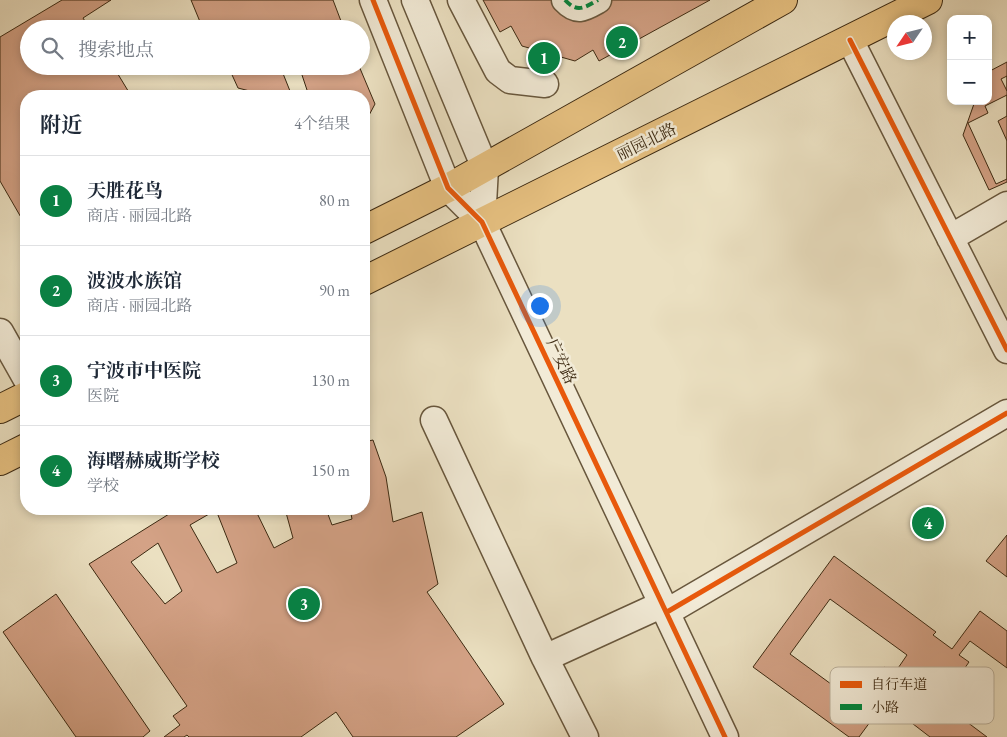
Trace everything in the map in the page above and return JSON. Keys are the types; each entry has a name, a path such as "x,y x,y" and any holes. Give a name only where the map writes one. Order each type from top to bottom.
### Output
{"main road":[{"path":"370,227 485,168 783,0"},
{"name":"丽园北路","path":"370,278 928,0"},
{"path":"0,409 20,399"},
{"path":"0,461 20,451"}],"street":[{"name":"广安路","path":"373,0 448,188 482,222 725,737"},
{"name":"广安路","path":"415,0 485,168 482,222"},
{"path":"461,0 498,71 510,80 544,84"},
{"path":"565,0 573,8 582,9 598,0"},
{"path":"850,40 1007,350"},
{"path":"950,238 1007,205"},
{"path":"0,332 20,367"},
{"path":"545,658 665,608 1007,412"},
{"path":"434,420 545,658 585,737"}],"building":[{"path":"62,0 111,0 83,18 84,20 28,20"},
{"path":"191,0 333,0 341,20 199,20"},
{"path":"483,0 710,0 599,61 593,50 575,61 522,46 511,26 500,32"},
{"path":"20,25 20,75 118,75 128,90 20,90 20,216 0,181 0,37"},
{"path":"1007,62 1007,116 998,121 1007,141 1007,182 989,190 963,135 974,105 992,105 992,70"},
{"path":"232,75 284,75 290,90 246,90 238,88"},
{"path":"302,75 363,75 369,90 307,90"},
{"path":"1007,76 1007,91 1001,79"},
{"path":"370,92 375,104 370,113"},
{"path":"1007,95 1007,179 996,184 968,123 988,113 985,106 992,105 992,102"},
{"path":"373,440 386,477 393,522 422,512 438,584 427,592 504,704 456,737 353,737 336,712 301,737 189,737 187,735 184,737 164,737 180,725 173,716 187,706 89,564 167,515 207,515 190,525 217,573 237,563 218,515 258,515 274,548 293,538 287,515 328,515 332,525 352,519 351,515 370,515 370,441","holes":["158,543 182,591 165,604 131,562"]},
{"path":"1007,535 1007,577 986,561"},
{"path":"834,556 936,632 933,635 952,649 980,611 1007,631 1007,668 970,641 959,655 969,662 966,667 899,667 907,655 830,599 790,654 830,683 830,723 753,667"},
{"path":"56,594 150,731 143,737 76,737 3,632"},
{"path":"831,724 869,724 859,737 849,737"},
{"path":"913,724 970,724 987,737 930,737"}],"marked path":[{"path":"565,0 577,8 598,0"}],"cycle path":[{"path":"373,0 448,188 482,222 725,737"},
{"path":"850,40 1007,350"},
{"path":"667,612 1007,413"}],"place":[{"name":"波波水族馆","path":"622,42"},
{"name":"天胜花鸟","path":"544,58"},
{"name":"海曙赫威斯学校","path":"928,523"},
{"name":"宁波市中医院","path":"304,604"}]}
